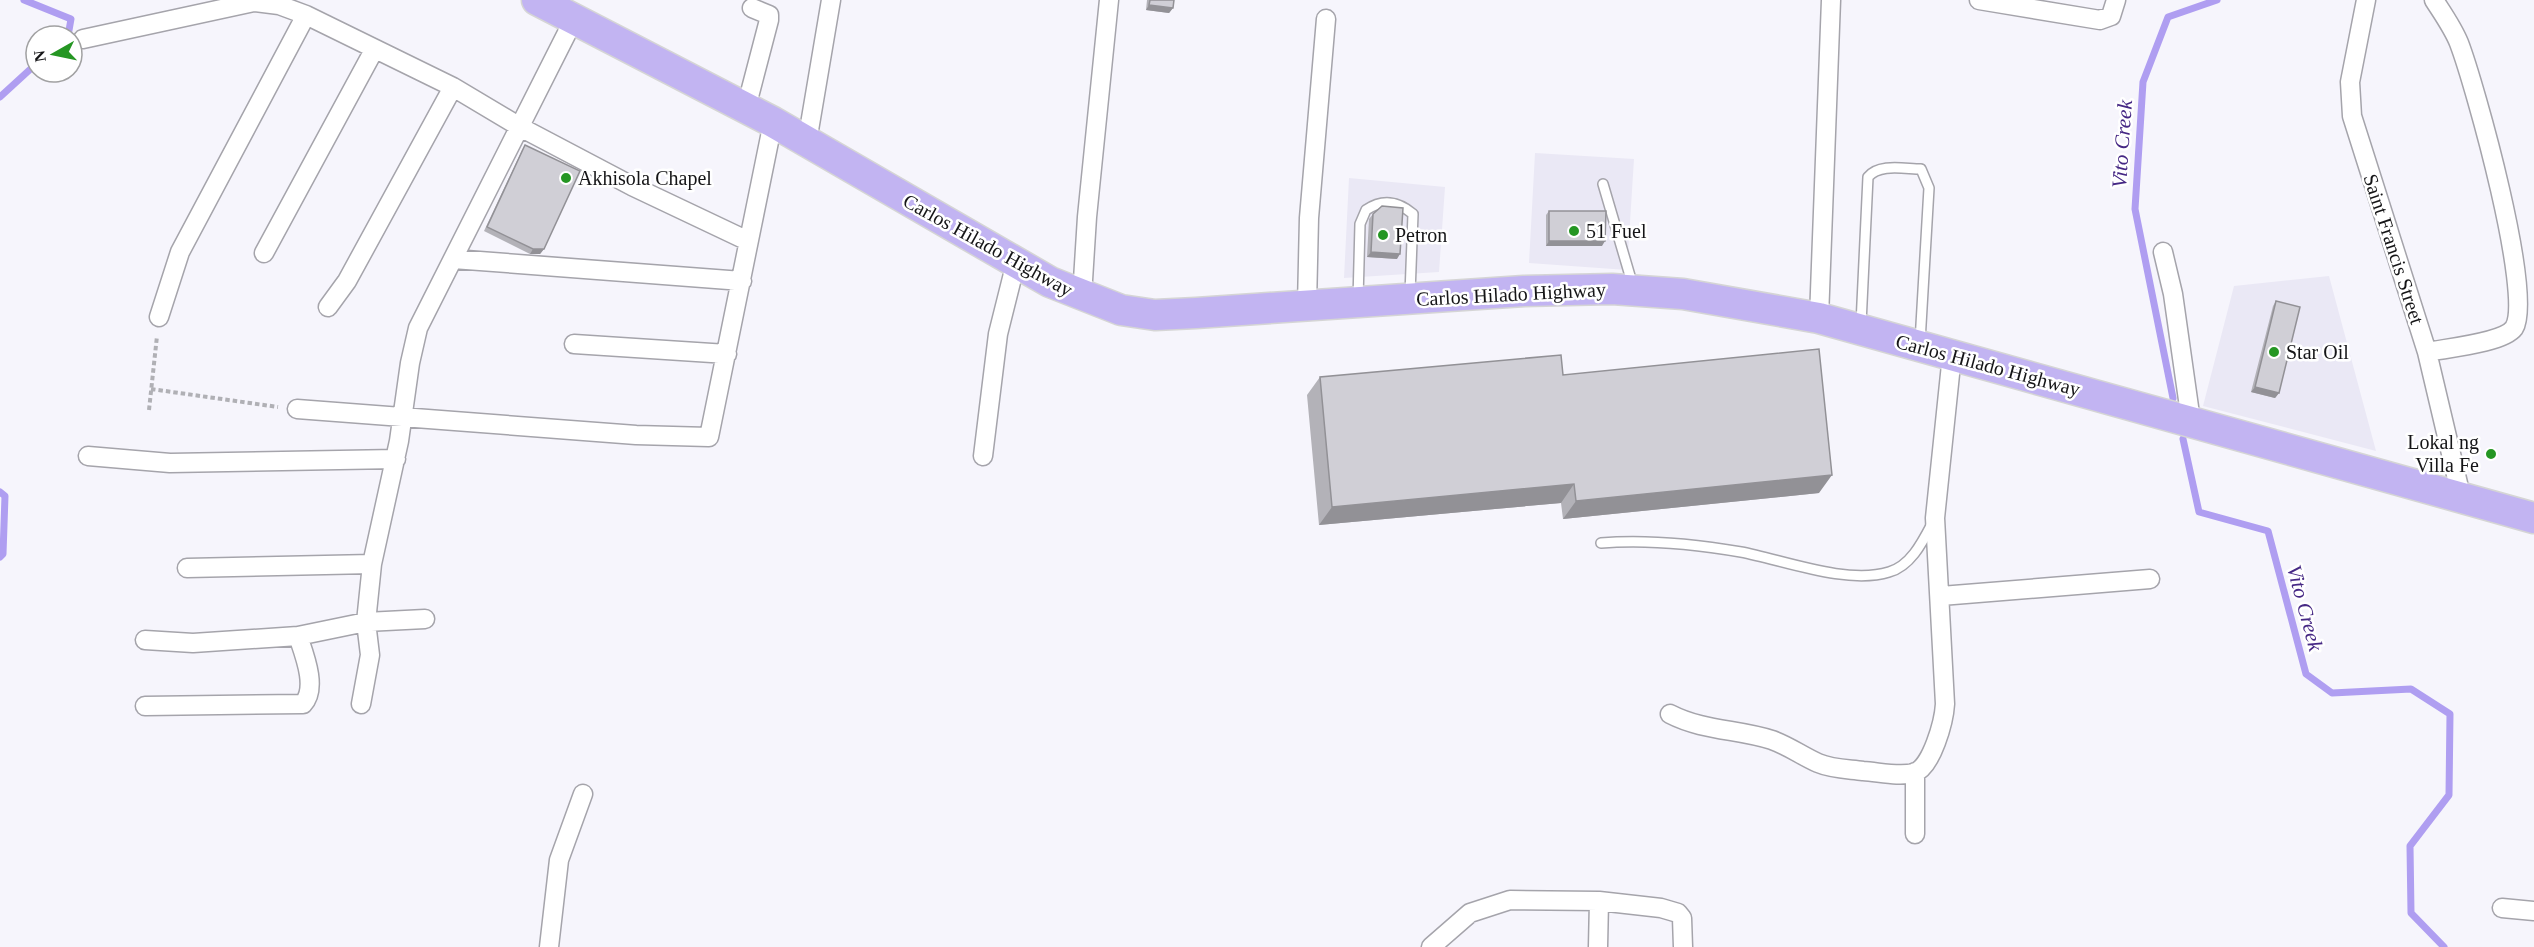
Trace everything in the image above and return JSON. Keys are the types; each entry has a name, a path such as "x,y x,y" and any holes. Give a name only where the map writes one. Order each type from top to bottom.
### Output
{"main road":[{"name":"Carlos Hilado Highway","path":"537,0 773,122 1050,282 1121,310 1155,315 1524,291 1634,291 1683,294 1819,318 2534,518"}],"street":[{"path":"807,142 831,0"},
{"path":"1082,296 1087,217 1109,0"},
{"path":"1819,318 1831,0"},
{"path":"1980,0 2100,20 2111,16 2116,0"},
{"name":"Saint Francis Street","path":"2366,0 2350,82 2352,116 2427,352 2461,496"},
{"path":"2427,352 2505,337 2518,321 2520,310 2514,255 2482,118 2459,42 2434,0"},
{"path":"84,39 254,2 279,5 306,15 453,87 520,127 632,186 748,241"},
{"path":"746,108 769,20 769,15 752,8"},
{"path":"159,317 180,252 306,15"},
{"path":"361,704 370,655 366,622 372,564 396,459 418,328 574,19"},
{"path":"1307,305 1310,206 1326,19"},
{"path":"264,253 374,50"},
{"path":"328,307 347,281 453,87"},
{"path":"297,409 402,419 706,438 712,433 773,122"},
{"path":"2163,252 2173,294 2191,421"},
{"path":"453,259 742,281"},
{"path":"983,456 996,344 1016,262"},
{"path":"574,344 728,354"},
{"path":"1915,834 1916,772 1931,753 1944,720 1941,596 1935,518 1952,355"},
{"path":"88,456 170,463 396,459"},
{"path":"187,568 372,564"},
{"path":"1941,596 2150,579"},
{"path":"146,640 192,643 298,636 366,622 425,618"},
{"path":"145,706 303,704 309,692 308,663 298,636"},
{"path":"1670,714 1689,724 1710,730 1774,741 1834,768 1889,774 1916,772"},
{"path":"549,947 559,860 583,794"},
{"path":"1431,947 1470,913 1510,900 1599,901 1641,905 1678,914 1682,918 1683,947"},
{"path":"1598,947 1599,901"},
{"path":"2502,908 2534,911"}],"lane":[{"path":"1861,330 1868,177 1873,171 1880,169 1922,169 1929,188 1920,346"},
{"path":"1603,183 1634,291"},
{"path":"1358,302 1360,224 1366,210 1386,202 1406,207 1413,214 1409,298"},
{"path":"1601,543 1641,539 1740,552 1839,573 1876,575 1904,566 1935,518"}],"path":[{"path":"149,410 159,317"},
{"path":"151,390 297,409"}],"shaded area":[{"path":"1535,153 1634,159 1627,270 1529,263"},
{"path":"1349,178 1445,187 1439,272 1344,278"},
{"path":"2329,276 2376,451 2203,406 2234,286"}],"building":[{"path":"1150,0 1174,0 1173,8 1149,5"},
{"path":"525,145 580,171 544,249 533,249 487,227"},
{"name":"Petron","path":"1382,206 1403,208 1400,254 1371,252 1373,214"},
{"name":"51 Fuel","path":"1549,211 1606,211 1605,241 1549,241"},
{"name":"Star Oil","path":"2276,301 2300,307 2279,393 2255,387"},
{"path":"1819,349 1832,475 1576,501 1574,484 1332,507 1320,377 1561,355 1563,375"}],"waterway":[{"path":"24,0 71,19 70,24"},
{"name":"Vito Creek","path":"2173,398 2135,209 2143,82 2168,17 2217,0"},
{"path":"0,97 24,75"},
{"name":"Vito Creek","path":"2183,439 2199,512 2268,531 2306,674 2332,693 2411,689 2450,714 2449,795 2410,846 2411,913 2444,947"},
{"path":"0,492 5,496 3,554 0,557"}],"place":[{"name":"Akhisola Chapel","path":"566,178"},
{"name":"51 Fuel","path":"1574,231"},
{"name":"Petron","path":"1383,235"},
{"name":"Star Oil","path":"2274,352"},
{"name":"Lokal ng Villa Fe","path":"2491,454"}]}
